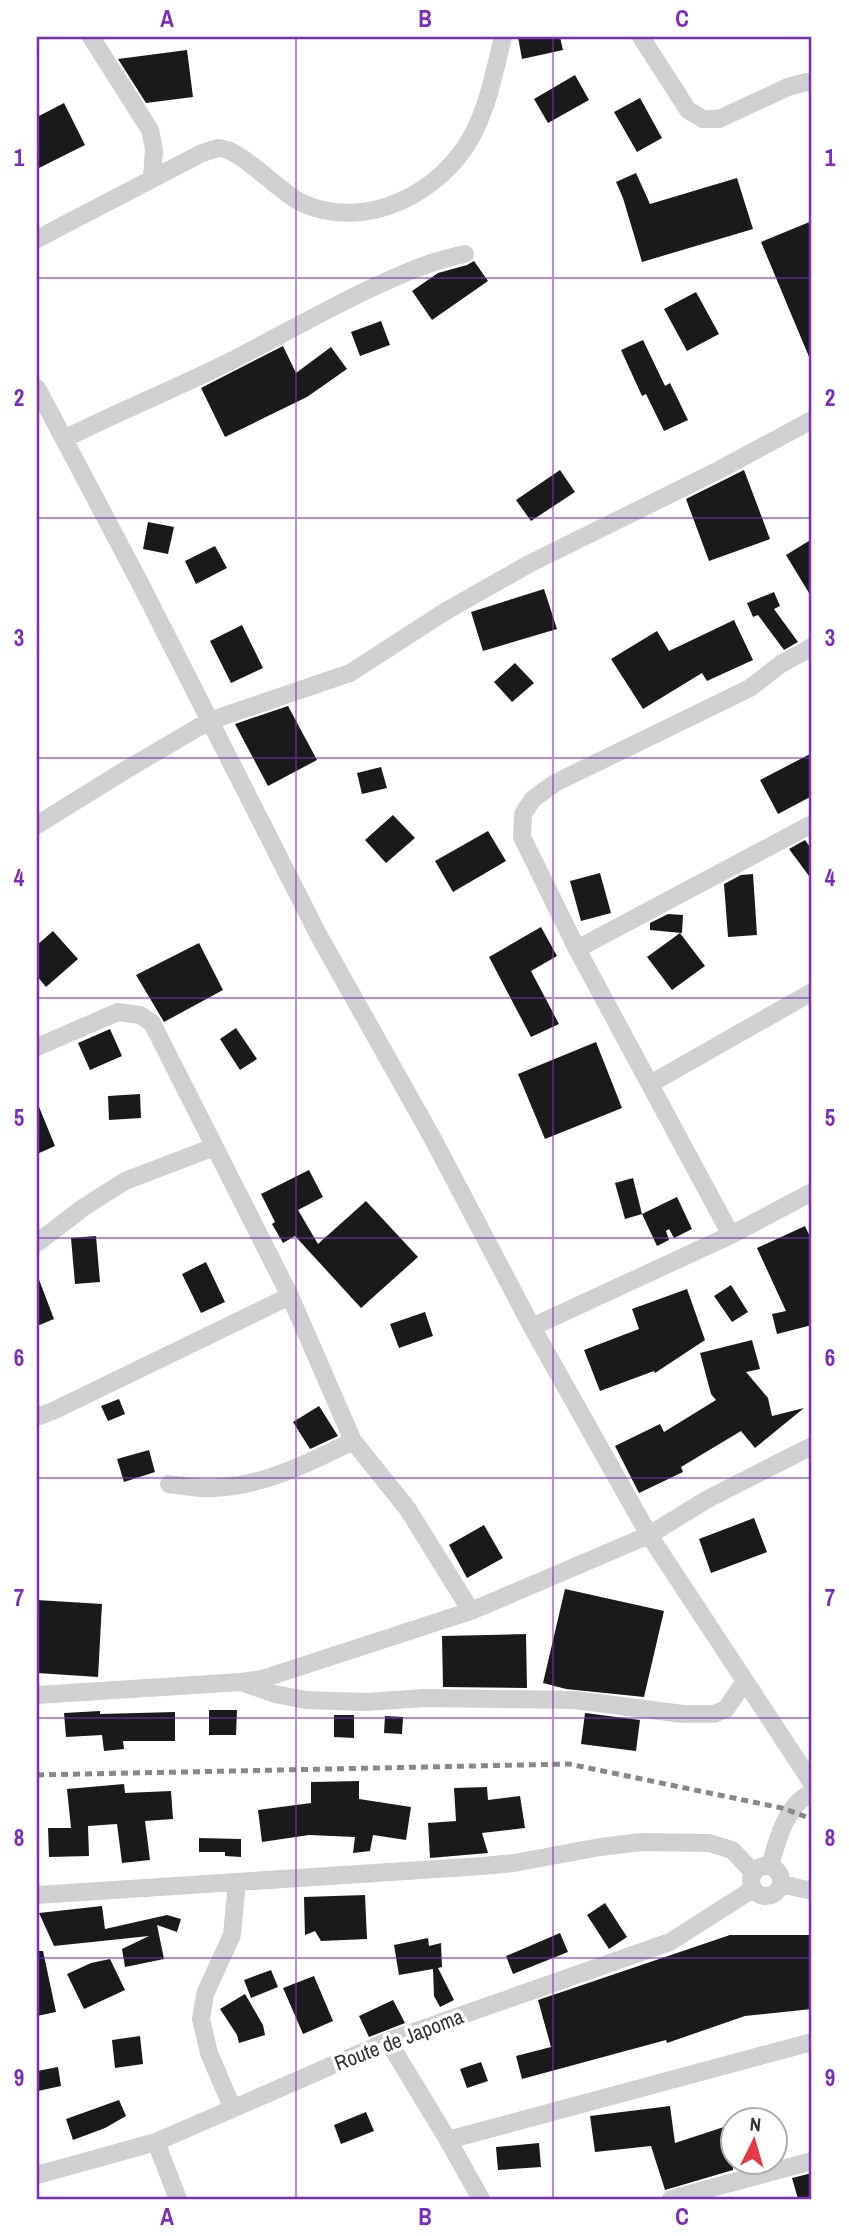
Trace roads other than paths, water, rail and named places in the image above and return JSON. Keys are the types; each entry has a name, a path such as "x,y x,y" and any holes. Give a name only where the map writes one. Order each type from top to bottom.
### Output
{"street":[{"path":"91,37 150,130 154,149 152,178"},
{"path":"37,239 152,178 218,148 233,152 301,203 341,214 379,210 418,193 446,171 472,135 488,98 503,37"},
{"path":"640,37 688,110 703,119 719,118 788,87 812,83"},
{"path":"64,439 164,393 321,312 404,273 439,259 465,254"},
{"path":"37,388 141,585 319,936 433,1139 532,1327 649,1535 812,1783 791,1812 759,1876"},
{"path":"37,825 209,721 350,673 446,611 529,564 719,470 812,420"},
{"path":"731,1235 578,949 522,837 523,814 533,799 555,783 750,688 781,664 812,647"},
{"path":"578,949 812,824"},
{"path":"650,1084 812,992"},
{"path":"37,1047 118,1012 140,1015 152,1023 290,1296 353,1441 407,1508 471,1611"},
{"path":"37,1243 84,1206 125,1181 214,1147"},
{"path":"532,1327 731,1235 812,1192"},
{"path":"37,1415 55,1410 290,1296"},
{"path":"169,1484 211,1488 248,1484 288,1472 353,1441"},
{"path":"37,1695 262,1679 471,1611 649,1535 706,1500 812,1446"},
{"path":"241,1682 275,1694 306,1700 575,1700 683,1714 714,1714 726,1709 745,1681"},
{"path":"37,1895 504,1864 642,1842 709,1843 732,1850 759,1876"},
{"path":"759,1876 779,1873 781,1884 812,1891"},
{"name":"Route de Japoma","path":"759,1876 760,1895 768,1896 776,1892 781,1884"},
{"name":"Route de Japoma","path":"37,2175 156,2143 232,2107 388,2041 670,1942 759,1876"},
{"path":"232,2107 209,2053 201,2019 205,1994 232,1935 237,1882"},
{"path":"388,2041 481,2199"},
{"path":"448,2140 812,2042"},
{"path":"156,2143 178,2199"},
{"path":"671,2199 812,2161"}],"railway":[{"path":"37,1775 569,1764 782,1808 812,1819"}]}
